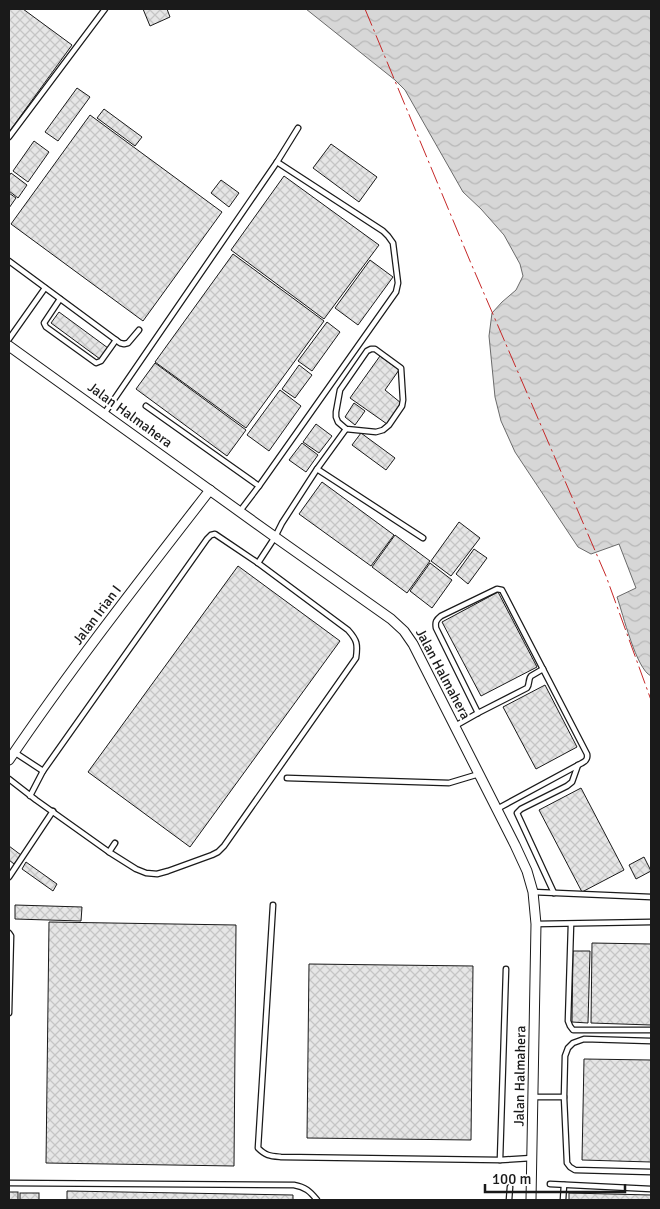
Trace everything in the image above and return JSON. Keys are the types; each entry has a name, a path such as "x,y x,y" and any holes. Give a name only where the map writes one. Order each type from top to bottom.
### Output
{"street":[{"name":"Jalan Halmahera","path":"9,346 391,618 404,631 423,663 497,809 523,862 533,892 536,924 531,1200"},
{"name":"Jalan Irian I","path":"11,756 103,629 210,490"}],"lane":[{"path":"9,137 106,9"},
{"path":"104,414 277,162 298,128"},
{"path":"240,512 396,292 398,284 393,243 388,236 375,225 277,162"},
{"path":"9,261 116,340 124,344 128,343 139,330"},
{"path":"9,339 46,288"},
{"path":"60,299 44,323 46,327 96,363 101,361 116,340"},
{"path":"371,349 375,349 401,368 402,406 389,425 383,430 376,432 346,429 338,422 336,417 340,390 368,352 371,349"},
{"path":"146,406 259,486"},
{"path":"258,563 282,523 346,429"},
{"path":"318,469 423,538"},
{"path":"9,779 30,796 108,852 146,873 157,874 168,871 218,852 356,658 357,647 355,638 348,630 258,563 215,534 211,535 206,539 43,772 30,796"},
{"path":"478,713 435,624 436,620 441,616 497,589 502,590 587,754 586,761 497,809"},
{"path":"455,726 527,688 531,676 543,669"},
{"path":"11,756 43,772"},
{"path":"554,893 517,813 521,809 567,786 572,782 578,765"},
{"path":"287,778 448,783 479,774"},
{"path":"9,877 52,812"},
{"path":"108,852 115,843"},
{"path":"533,892 651,897"},
{"path":"273,905 258,1148 263,1154 276,1157 500,1160 532,1158"},
{"path":"536,924 651,922"},
{"path":"572,924 568,1021 570,1026 573,1030 651,1030"},
{"path":"9,933 11,936 9,1013"},
{"path":"500,1160 506,969"},
{"path":"651,1041 584,1039 574,1043 568,1048 565,1056 564,1097 568,1163 570,1167 575,1170 651,1172"},
{"path":"533,1097 564,1097"},
{"path":"9,1183 294,1185 304,1187 311,1192 316,1200"},
{"path":"550,1184 651,1189"},
{"path":"564,1185 564,1200"},
{"path":"510,1187 510,1200"}],"water":[{"path":"306,9 651,9 651,676 645,671 635,652 617,597 636,588 619,544 591,554 578,547 515,452 501,421 495,397 489,336 492,313 516,290 523,276 520,264 504,235 463,192 405,90"}],"building":[{"path":"9,9 23,9 72,45 9,132"},
{"path":"143,9 167,9 170,17 150,26"},
{"path":"77,88 90,97 58,141 45,132"},
{"path":"104,109 142,137 135,146 97,118"},
{"path":"90,115 222,212 143,321 11,224"},
{"path":"34,141 49,152 28,182 13,171"},
{"path":"331,144 377,177 359,202 313,168"},
{"path":"11,173 27,185 18,198 9,191 9,176"},
{"path":"284,176 379,245 324,319 231,250"},
{"path":"221,180 239,193 229,207 211,193"},
{"path":"9,193 16,198 9,208"},
{"path":"233,254 324,321 246,428 155,362"},
{"path":"370,260 393,277 358,325 335,308"},
{"path":"59,312 108,348 100,359 51,323"},
{"path":"327,322 340,332 312,371 298,361"},
{"path":"380,356 399,370 385,390 401,403 387,424 350,398"},
{"path":"155,363 246,430 227,456 136,389"},
{"path":"299,365 312,375 295,398 282,389"},
{"path":"280,390 301,406 269,451 247,435"},
{"path":"354,403 365,411 355,425 345,417"},
{"path":"316,424 332,436 319,453 303,442"},
{"path":"361,433 395,458 386,470 352,445"},
{"path":"302,443 318,455 306,472 289,460"},
{"path":"322,482 394,535 371,566 299,514"},
{"path":"459,522 480,538 451,576 431,561"},
{"path":"395,535 430,561 407,593 372,567"},
{"path":"474,549 487,558 468,584 456,574"},
{"path":"430,563 452,580 432,608 410,591"},
{"path":"238,566 340,641 190,847 88,772"},
{"path":"498,592 537,667 481,696 442,622"},
{"path":"545,685 577,747 536,769 503,707"},
{"path":"581,788 624,870 582,892 539,810"},
{"path":"9,846 21,855 14,864 9,860"},
{"path":"644,857 651,871 636,879 629,865"},
{"path":"26,862 57,884 53,891 22,869"},
{"path":"15,905 82,907 81,921 15,919"},
{"path":"49,922 236,925 234,1166 46,1163"},
{"path":"592,943 651,944 651,1025 591,1023"},
{"path":"573,951 590,951 588,1023 572,1022"},
{"path":"309,964 473,966 471,1140 307,1138"},
{"path":"584,1059 651,1060 651,1162 582,1160"},
{"path":"67,1191 293,1195 293,1200 67,1200"},
{"path":"9,1192 18,1192 18,1200 9,1200"},
{"path":"20,1193 39,1193 39,1200 20,1200"},
{"path":"569,1193 651,1195 651,1200 569,1200"}],"power":[{"path":"365,9 470,261 606,576 651,700"}]}
